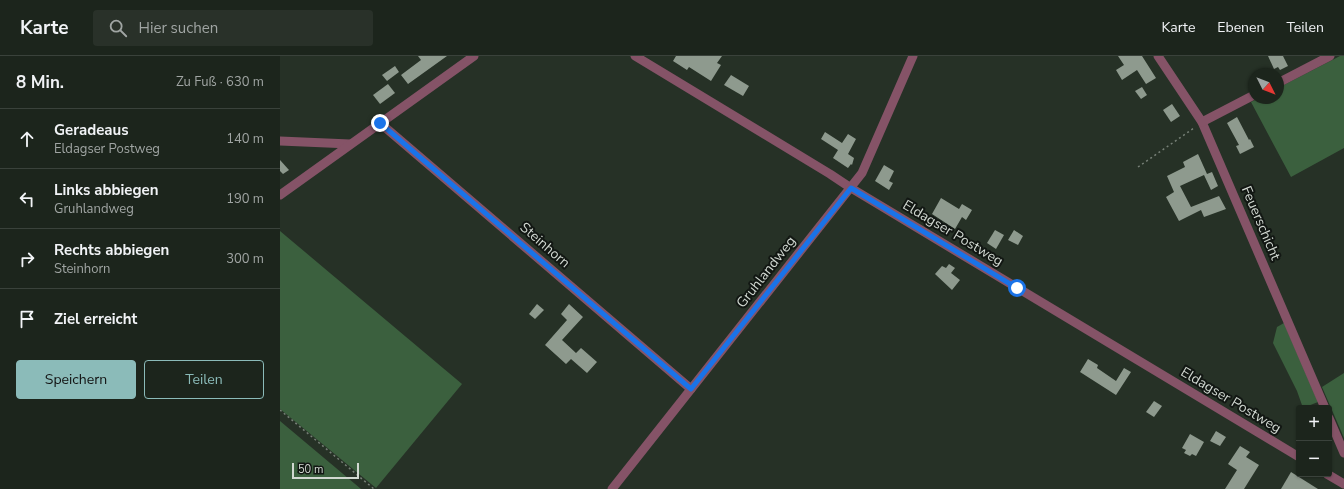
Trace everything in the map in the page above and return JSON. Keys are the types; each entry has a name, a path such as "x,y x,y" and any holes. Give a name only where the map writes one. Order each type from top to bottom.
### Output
{"street":[{"path":"280,195 474,56"},
{"name":"Eldagser Postweg","path":"635,56 851,188 1296,455"},
{"name":"Gruhlandweg","path":"612,489 862,173 913,56"},
{"name":"Feuerschicht","path":"1158,56 1202,122 1324,405"},
{"path":"1284,80 1330,56"},
{"path":"1202,122 1248,98"},
{"name":"Steinhorn","path":"380,123 691,389"},
{"path":"280,141 350,144"},
{"path":"1332,425 1344,453"},
{"path":"1332,477 1344,484"}],"path":[{"path":"1138,166 1202,122"},
{"path":"280,410 374,489"}],"green space":[{"path":"1340,56 1344,56 1344,148 1291,177 1252,104 1284,104 1284,85"},
{"path":"280,231 462,384 376,488 280,409"},
{"path":"1284,323 1318,402 1310,405 1302,405 1297,391 1273,343 1277,327"},
{"path":"1344,373 1344,438 1332,410 1332,405 1330,405 1322,387"},
{"path":"280,421 361,489 280,489"}],"building":[{"path":"418,56 447,56 408,84 401,75 421,60"},
{"path":"676,56 722,56 717,63 721,65 711,81 689,67 687,70 673,61"},
{"path":"1118,56 1142,56 1156,78 1146,84 1137,70 1122,80 1116,70 1124,65"},
{"path":"1268,56 1283,56 1288,66 1284,68 1274,68"},
{"path":"395,66 399,72 387,81 382,75"},
{"path":"731,75 749,86 743,96 724,85"},
{"path":"388,84 395,93 380,104 373,95"},
{"path":"1142,87 1147,95 1141,99 1135,91"},
{"path":"1172,104 1180,116 1171,122 1163,110"},
{"path":"1237,117 1254,147 1240,154 1236,146 1239,145 1227,123"},
{"path":"825,132 842,143 848,134 856,139 848,154 854,158 852,165 851,164 848,168 833,158 838,150 821,139"},
{"path":"1198,154 1207,174 1212,172 1218,186 1211,190 1204,175 1180,186 1191,207 1219,196 1226,209 1204,217 1201,210 1179,221 1166,197 1174,192 1167,176 1185,167 1183,162"},
{"path":"280,160 289,170 283,174 280,171"},
{"path":"884,165 894,171 889,181 893,183 889,190 875,181"},
{"path":"941,198 959,209 962,204 972,210 966,220 962,217 955,229 932,214"},
{"path":"995,230 1004,235 996,249 987,243"},
{"path":"1014,230 1023,236 1018,245 1008,240"},
{"path":"949,264 955,268 951,273 960,280 952,290 935,274 942,266 946,268"},
{"path":"537,304 544,310 535,319 529,314"},
{"path":"569,304 583,317 562,340 576,353 581,348 597,362 587,373 571,359 566,364 545,345 567,320 561,314"},
{"path":"1088,359 1098,365 1097,368 1116,381 1124,368 1131,372 1116,395 1080,372"},
{"path":"1154,401 1162,406 1154,417 1146,412"},
{"path":"1216,431 1226,437 1220,446 1210,441"},
{"path":"1190,434 1204,442 1196,456 1192,454 1190,456 1184,453 1186,450 1182,448"},
{"path":"1240,446 1250,452 1246,457 1259,465 1244,489 1225,489 1237,470 1228,464"},
{"path":"1291,472 1296,475 1296,477 1299,477 1318,489 1281,489"}],"route":[{"path":"380,123 691,389 851,188 1017,288"}]}
